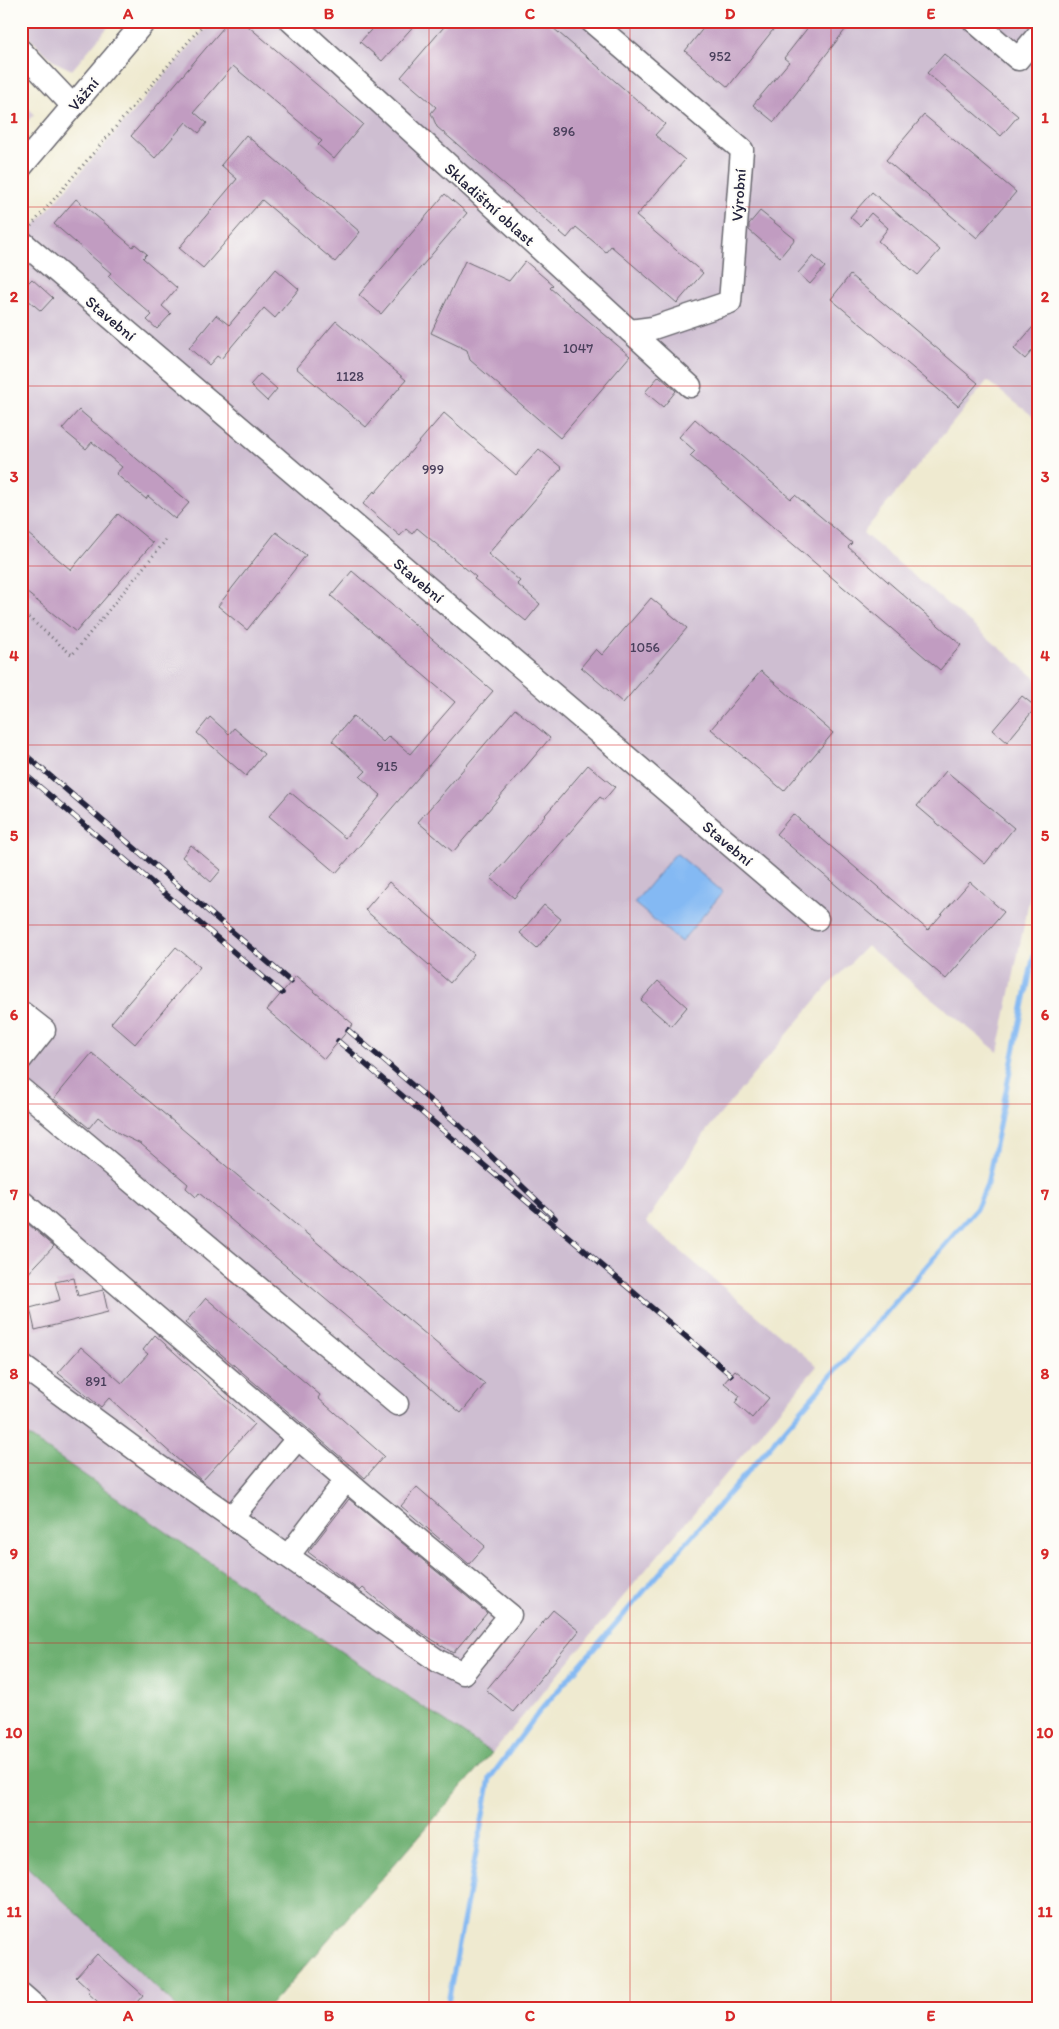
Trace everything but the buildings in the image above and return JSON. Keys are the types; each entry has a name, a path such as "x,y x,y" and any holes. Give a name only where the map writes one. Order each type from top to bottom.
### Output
{"street":[{"name":"Vážní","path":"21,167 145,21"},
{"name":"Skladištní oblast","path":"291,21 690,386"},
{"name":"Výrobní","path":"591,21 742,150 730,302 654,328 630,332"},
{"path":"974,21 1018,59 1038,35"},
{"path":"21,50 73,106"},
{"name":"Stavební","path":"24,235 817,919"},
{"path":"21,1012 44,1030 21,1059"},
{"path":"21,1089 397,1404"},
{"path":"21,1201 346,1480 510,1615 463,1673 438,1661 154,1463 21,1365"},
{"path":"232,1517 298,1438"},
{"path":"288,1556 346,1480"},
{"path":"21,1994 37,2008"}],"path":[{"path":"24,235 206,21"},
{"path":"21,611 72,655 166,540"}],"shaded area":[{"path":"21,21 113,21 72,70 55,62 22,31"},
{"path":"212,21 1038,21 1038,420 987,381 863,533 1038,680 1038,856 998,1052 867,946 827,987 707,1130 646,1222 817,1366 492,1753 267,1602 21,1431 21,241"},
{"path":"21,100 34,114 21,129"},
{"path":"21,1861 178,2008 21,2008"}],"green space":[{"path":"21,1431 267,1602 492,1753 268,2008 178,2008 21,1861"}],"water":[{"path":"676,853 723,892 681,942 634,903"}],"waterway":[{"path":"447,2008 490,1778 539,1712 976,1209 987,1184 1038,934"}],"railway":[{"path":"21,751 291,982"},
{"path":"21,771 282,993"},
{"path":"348,1030 459,1125 555,1218"},
{"path":"338,1041 731,1375"}]}
